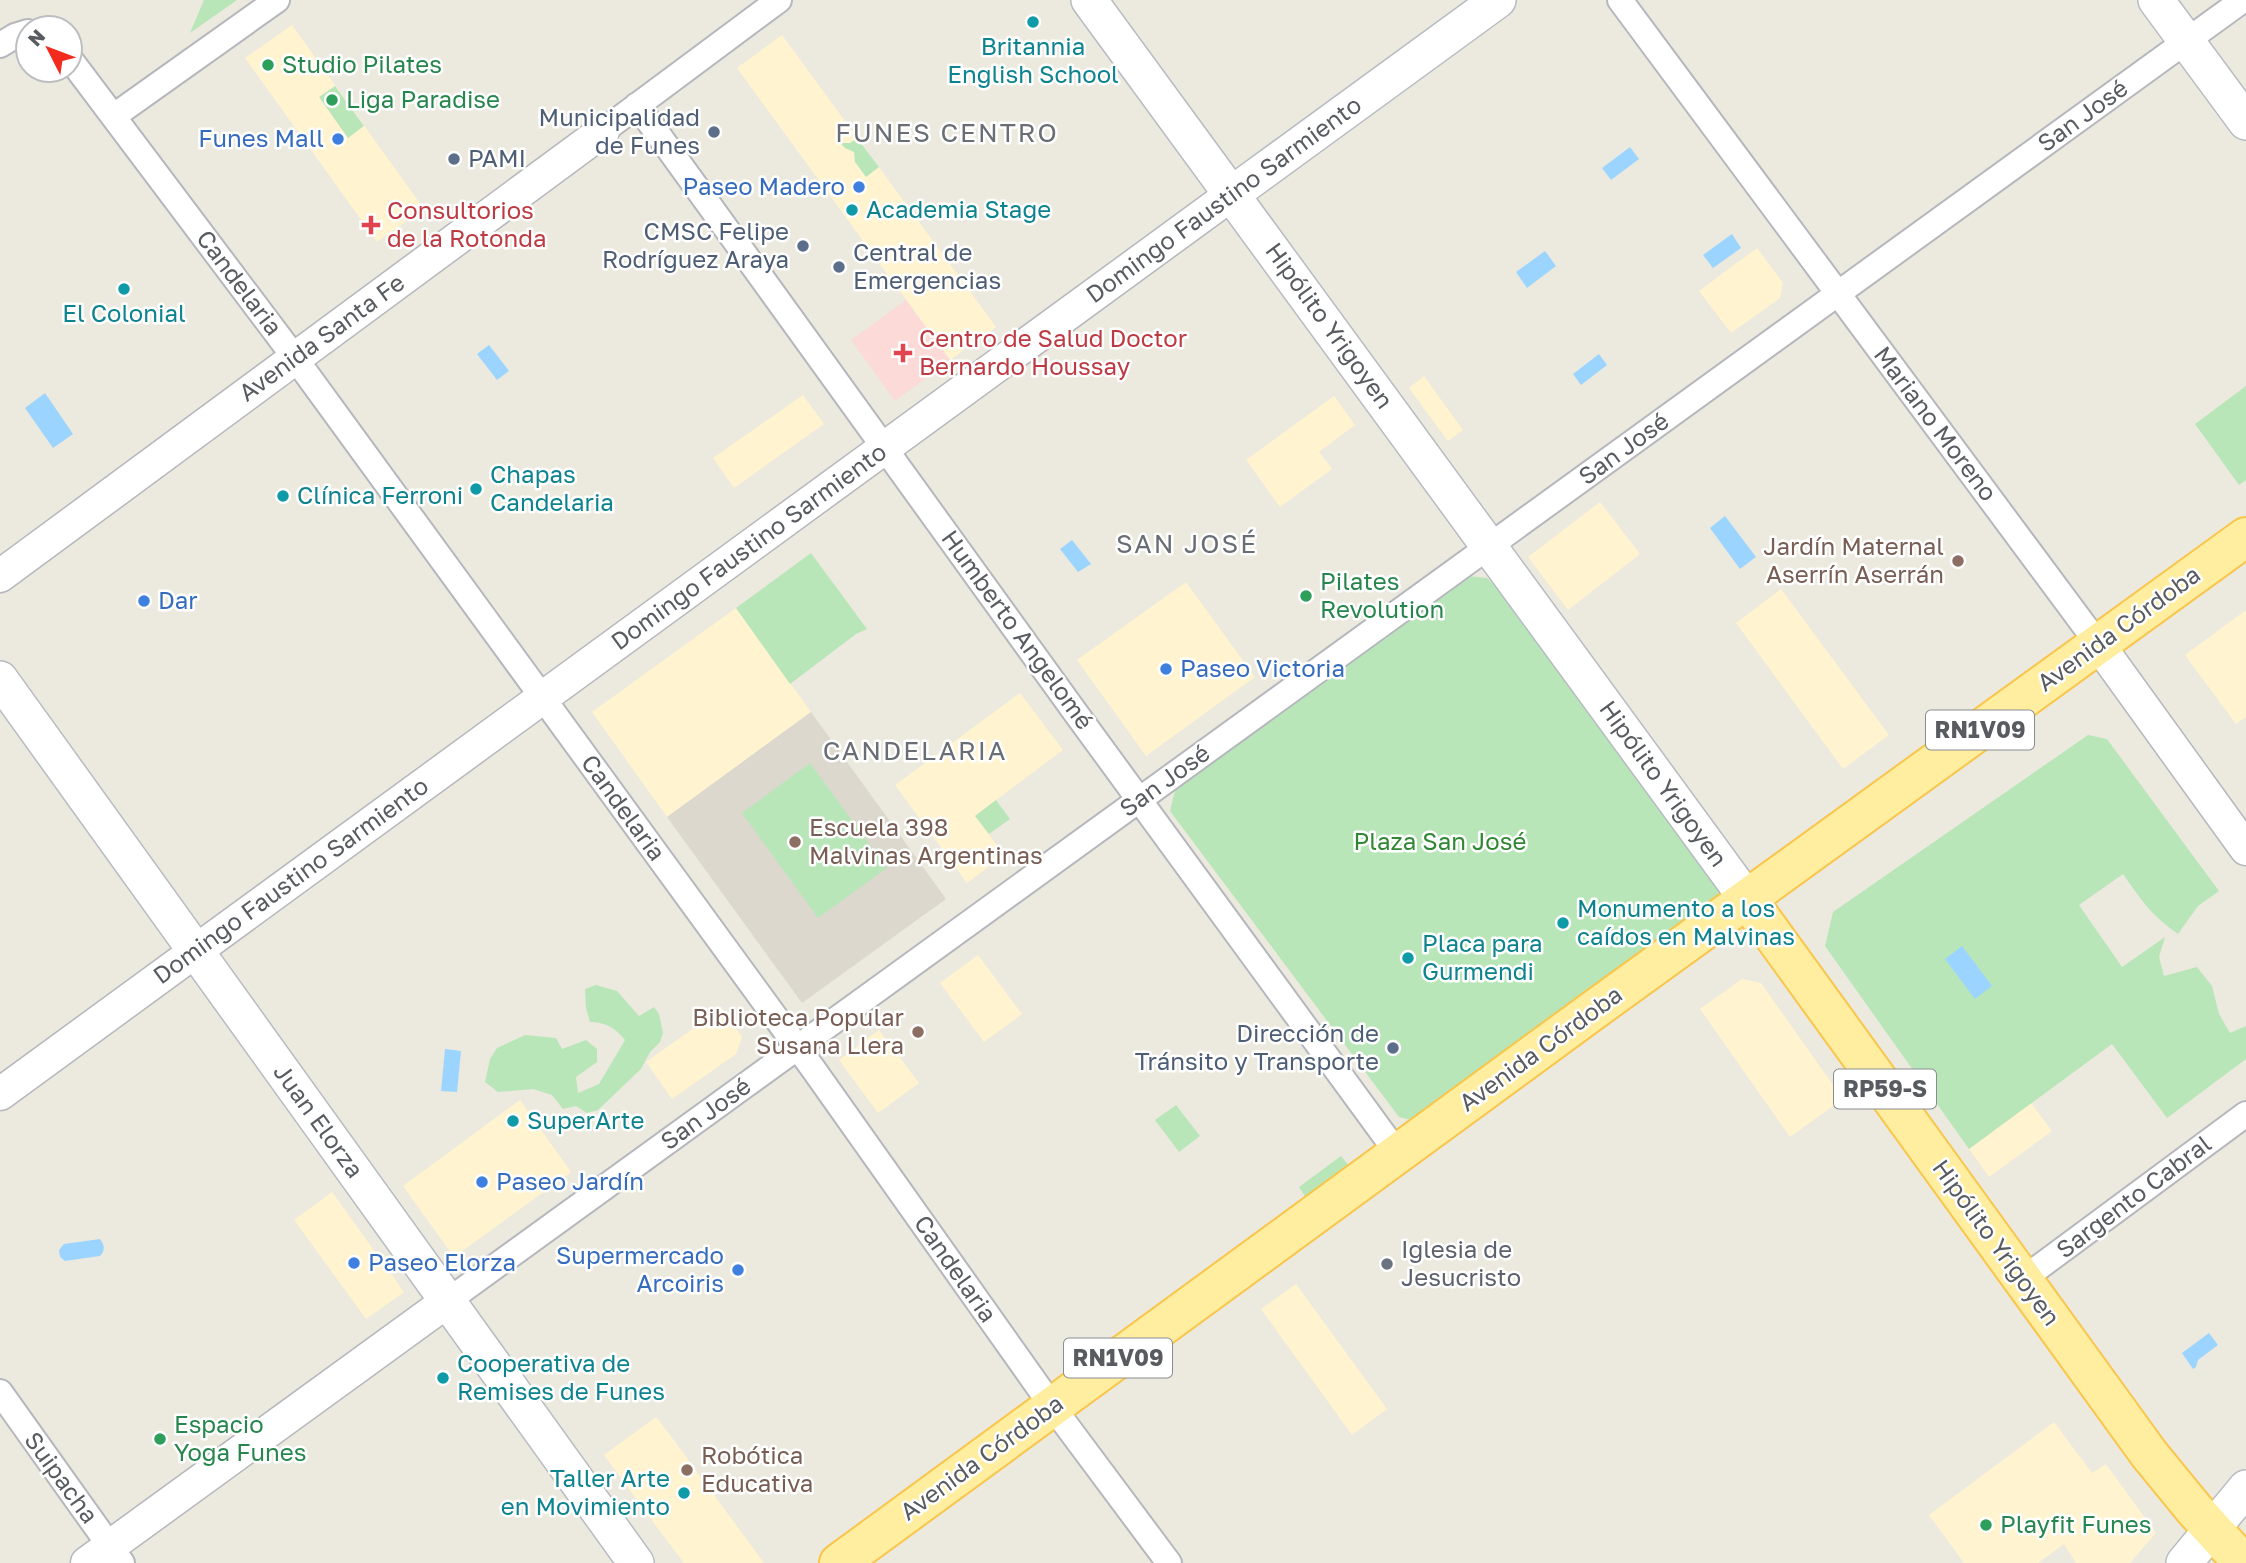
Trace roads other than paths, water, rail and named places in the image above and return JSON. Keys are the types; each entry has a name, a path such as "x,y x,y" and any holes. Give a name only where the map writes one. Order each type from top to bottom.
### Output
{"main road":[{"name":"Hipólito Yrigoyen","path":"1089,0 1490,545 2150,1454 2233,1511 2243,1563"},
{"name":"Domingo Faustino Sarmiento","path":"1232,194 1498,0"},
{"path":"2156,0 2246,122"},
{"name":"Avenida Córdoba","path":"839,1563 2246,537"},
{"name":"Juan Elorza","path":"0,679 636,1563"},
{"path":"2184,1563 2233,1511"}],"street":[{"path":"114,116 277,0"},
{"name":"Avenida Santa Fe","path":"0,576 779,0"},
{"name":"Mariano Moreno","path":"1620,0 2098,644 2246,849"},
{"name":"San José","path":"106,1557 449,1300 2243,0"},
{"name":"Candelaria","path":"84,77 295,358 798,1047 1052,1406 1169,1563"},
{"name":"Humberto Angelomé","path":"637,105 1398,1154"},
{"name":"Domingo Faustino Sarmiento","path":"0,1094 1232,194"},
{"name":"Sargento Cabral","path":"2023,1279 2246,1114"},
{"name":"Suipacha","path":"0,1392 106,1557"}],"water":[{"path":"1630,147 1639,159 1611,180 1602,168"},
{"path":"1732,234 1741,248 1713,268 1703,255"},
{"path":"1545,251 1556,266 1527,288 1516,272"},
{"path":"489,345 509,371 497,380 477,354"},
{"path":"1599,354 1607,365 1581,385 1573,374"},
{"path":"45,393 73,434 53,448 25,408"},
{"path":"1725,516 1756,557 1740,569 1710,528"},
{"path":"1072,540 1091,564 1078,572 1060,549"},
{"path":"1962,946 1992,986 1975,999 1945,959"},
{"path":"445,1049 461,1051 457,1092 441,1091"},
{"path":"100,1239 104,1248 100,1256 65,1261 60,1257 59,1250 64,1244"},
{"path":"2209,1333 2218,1345 2198,1360 2193,1369 2182,1353"}],"place":[{"name":"Britannia English School","path":"1033,22"},
{"name":"Studio Pilates","path":"268,65"},
{"name":"Liga Paradise","path":"332,100"},
{"name":"Municipalidad de Funes","path":"714,132"},
{"name":"Funes Mall","path":"338,139"},
{"name":"PAMI","path":"454,159"},
{"name":"Paseo Madero","path":"859,187"},
{"name":"Academia Stage","path":"852,210"},
{"name":"Consultorios de la Rotonda","path":"371,225"},
{"name":"CMSC Felipe Rodríguez Araya","path":"803,246"},
{"name":"Central de Emergencias","path":"839,267"},
{"name":"El Colonial","path":"124,289"},
{"name":"Centro de Salud Doctor Bernardo Houssay","path":"903,353"},
{"name":"Chapas Candelaria","path":"476,489"},
{"name":"Clínica Ferroni","path":"283,496"},
{"name":"Jardín Maternal Aserrín Aserrán","path":"1958,561"},
{"name":"Pilates Revolution","path":"1306,596"},
{"name":"Dar","path":"144,601"},
{"name":"Paseo Victoria","path":"1166,669"},
{"name":"Escuela 398 Malvinas Argentinas","path":"795,842"},
{"name":"Monumento a los caídos en Malvinas","path":"1563,923"},
{"name":"Placa para Gurmendi","path":"1408,958"},
{"name":"Biblioteca Popular Susana Llera","path":"918,1032"},
{"name":"Dirección de Tránsito y Transporte","path":"1393,1048"},
{"name":"SuperArte","path":"513,1121"},
{"name":"Paseo Jardín","path":"482,1182"},
{"name":"Paseo Elorza","path":"354,1263"},
{"name":"Iglesia de Jesucristo","path":"1387,1264"},
{"name":"Supermercado Arcoiris","path":"738,1270"},
{"name":"Cooperativa de Remises de Funes","path":"443,1378"},
{"name":"Espacio Yoga Funes","path":"160,1439"},
{"name":"Robótica Educativa","path":"687,1470"},
{"name":"Taller Arte en Movimiento","path":"684,1493"},
{"name":"Playfit Funes","path":"1986,1525"}],"district":[{"name":"FUNES CENTRO","path":"947,133"},
{"name":"SAN JOSÉ","path":"1187,544"},
{"name":"CANDELARIA","path":"915,751"}],"park label":[{"name":"Plaza San José","path":"1440,842"}]}
